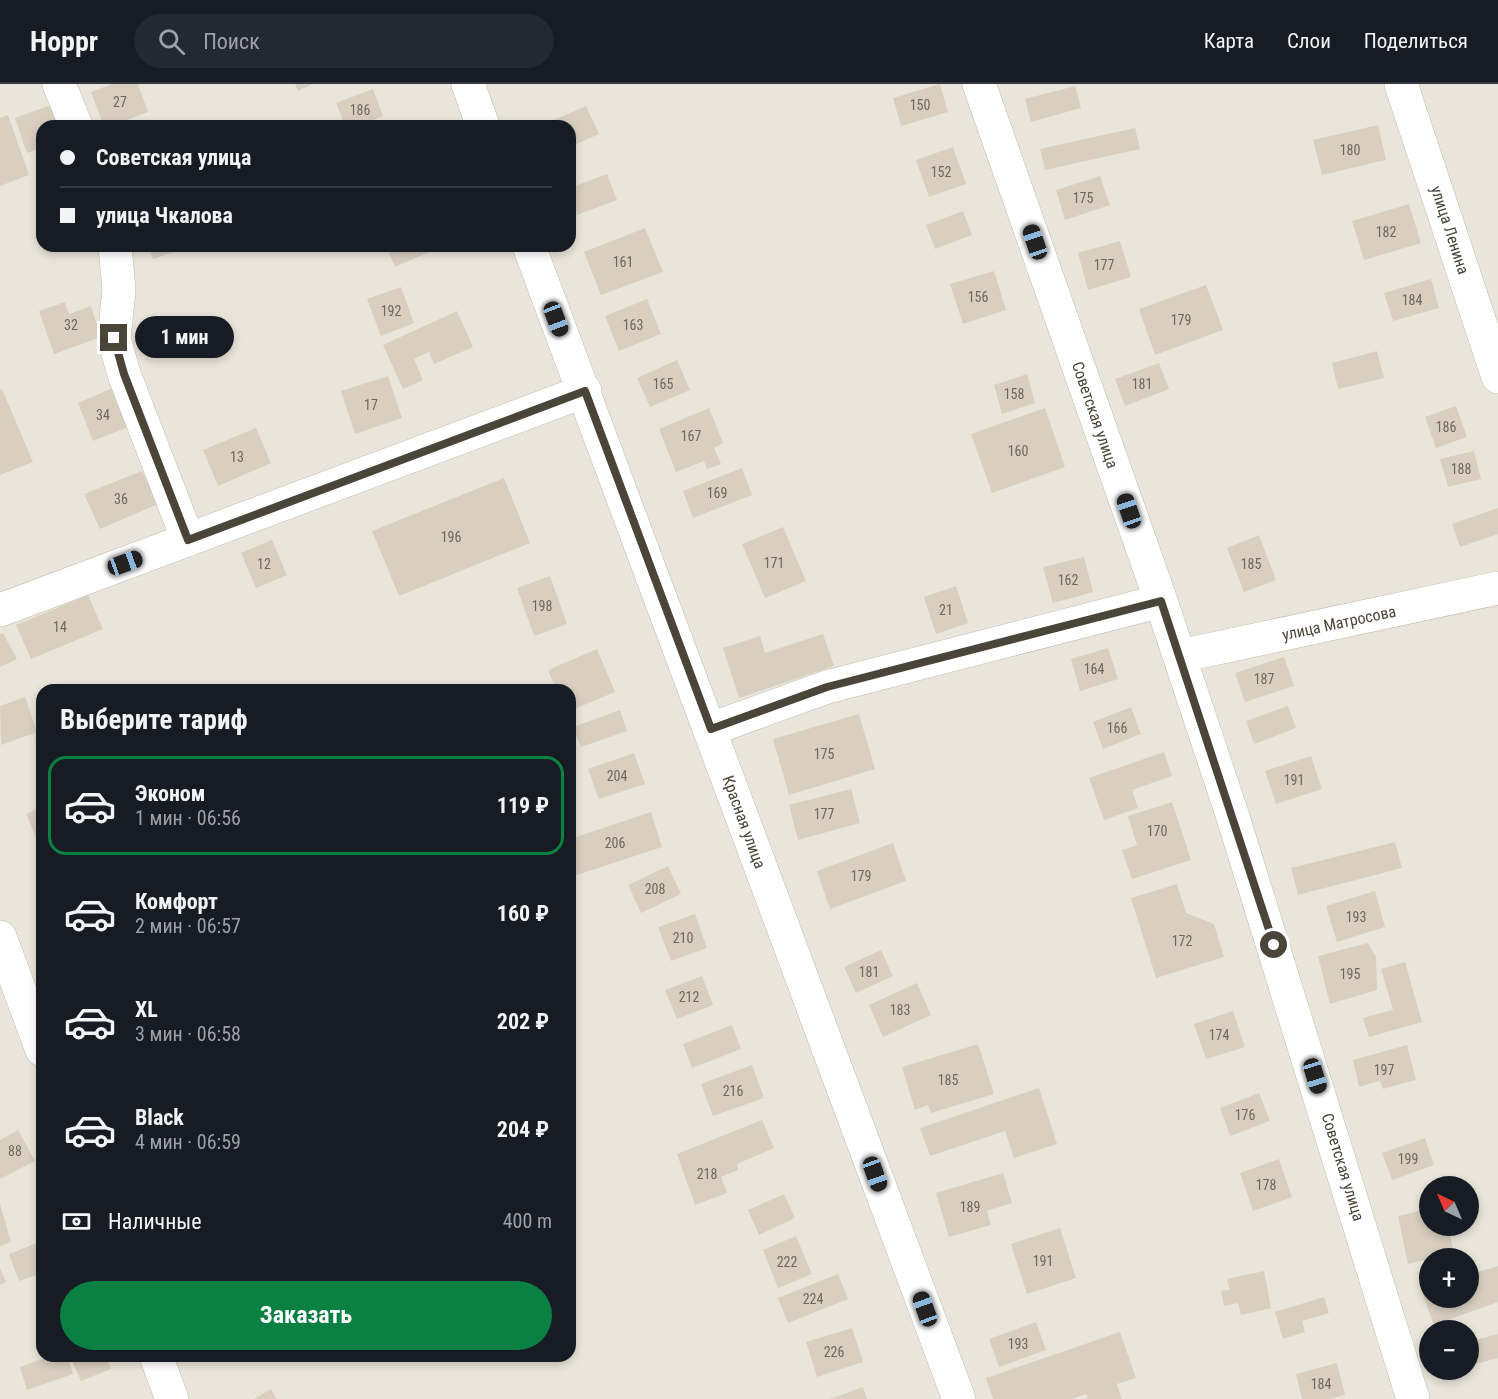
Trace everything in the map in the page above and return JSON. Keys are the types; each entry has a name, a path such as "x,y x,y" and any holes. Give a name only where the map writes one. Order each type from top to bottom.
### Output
{"street":[{"path":"59,84 74,120"},
{"path":"468,84 481,120"},
{"name":"Советская улица","path":"979,84 1180,656 1308,1053 1413,1399"},
{"name":"улица Ленина","path":"1401,84 1498,377"},
{"path":"116,252 119,290 114,338 124,374 188,540"},
{"name":"Красная улица","path":"531,252 711,729 958,1399"},
{"path":"0,610 585,391"},
{"name":"улица Матросова","path":"1180,656 1498,588"},
{"path":"711,729 827,687 1161,601"},
{"path":"0,937 36,1034"},
{"path":"158,1362 172,1399"}],"shaded area":[{"path":"0,84 1498,84 1498,1399 0,1399"}],"building":[{"path":"112,84 138,84 148,112 127,120 102,120 91,92"},
{"path":"295,84 313,84 298,91"},
{"path":"940,84 948,112 901,126 893,98"},
{"path":"1075,86 1081,108 1031,122 1025,99"},
{"path":"373,89 383,116 373,120 343,120 336,103"},
{"path":"51,105 56,120 36,120 36,150 27,153 15,118"},
{"path":"586,106 599,134 576,144 576,120 554,120"},
{"path":"8,115 29,175 0,186 0,118"},
{"path":"1378,125 1386,160 1322,175 1313,140"},
{"path":"1135,128 1140,149 1045,170 1040,149"},
{"path":"953,147 966,184 929,197 916,160"},
{"path":"607,174 617,200 577,215 576,186"},
{"path":"1100,176 1110,205 1065,220 1056,190"},
{"path":"1409,204 1421,243 1364,260 1352,221"},
{"path":"963,211 972,235 935,249 926,225"},
{"path":"645,228 663,272 601,295 584,252"},
{"path":"1120,241 1131,277 1088,290 1078,253"},
{"path":"150,252 173,252 153,259"},
{"path":"389,252 429,252 395,267"},
{"path":"994,271 1006,310 963,324 950,284"},
{"path":"1431,279 1439,308 1393,321 1384,293"},
{"path":"1206,285 1223,330 1155,355 1139,309"},
{"path":"401,287 414,323 381,336 367,299"},
{"path":"647,299 661,334 619,351 605,316"},
{"path":"65,302 69,314 91,306 101,337 54,354 39,311"},
{"path":"457,311 473,347 434,364 429,352 414,359 423,380 403,389 383,345"},
{"path":"1377,351 1384,378 1338,389 1332,363"},
{"path":"677,360 690,390 650,407 637,378"},
{"path":"1159,363 1169,389 1125,406 1115,379"},
{"path":"1027,374 1035,403 1002,414 994,385"},
{"path":"388,376 402,418 355,434 341,391"},
{"path":"113,388 128,427 93,441 78,403"},
{"path":"2,389 33,462 0,475 0,390"},
{"path":"1456,406 1467,437 1436,448 1425,417"},
{"path":"709,408 723,443 714,448 721,464 707,469 704,461 676,472 659,429"},
{"path":"1045,408 1065,467 992,493 971,434"},
{"path":"256,428 271,463 218,486 203,450"},
{"path":"1474,451 1481,479 1448,487 1440,459"},
{"path":"742,468 752,495 693,518 683,491"},
{"path":"142,471 158,504 100,529 84,494"},
{"path":"504,478 530,543 399,596 372,531"},
{"path":"1498,508 1498,534 1460,547 1452,524"},
{"path":"783,527 806,581 765,598 742,544"},
{"path":"1259,535 1276,580 1244,592 1227,548"},
{"path":"272,540 287,575 256,588 241,553"},
{"path":"1084,557 1093,592 1053,603 1043,567"},
{"path":"550,576 567,624 534,636 517,588"},
{"path":"956,586 968,623 936,634 924,597"},
{"path":"88,595 103,629 31,659 16,625"},
{"path":"3,633 17,659 0,667 0,634"},
{"path":"823,634 834,666 739,698 723,648 760,636 765,653"},
{"path":"1108,648 1118,679 1080,691 1071,659"},
{"path":"597,649 615,692 576,708 576,684 554,684 548,670"},
{"path":"1284,657 1294,686 1245,702 1235,673"},
{"path":"25,697 36,732 1,745 0,706"},
{"path":"1288,706 1296,728 1254,744 1246,721"},
{"path":"1131,707 1141,734 1103,749 1093,722"},
{"path":"620,710 627,731 581,747 576,734 576,726"},
{"path":"859,714 875,769 789,795 773,739"},
{"path":"1164,752 1172,776 1132,790 1138,808 1104,820 1089,778"},
{"path":"634,753 645,784 599,799 588,769"},
{"path":"1311,756 1322,789 1276,804 1265,771"},
{"path":"851,789 860,823 798,840 789,805"},
{"path":"1172,802 1191,860 1132,879 1122,850 1137,845 1128,816"},
{"path":"36,810 36,837 26,814"},
{"path":"651,812 662,847 576,875 576,837"},
{"path":"1395,842 1402,868 1298,895 1291,868"},
{"path":"893,843 906,881 830,909 817,871"},
{"path":"668,866 681,894 641,913 628,885"},
{"path":"1177,884 1186,913 1214,924 1224,957 1156,978 1131,898"},
{"path":"1375,891 1385,927 1337,942 1326,906"},
{"path":"695,914 707,948 671,961 658,927"},
{"path":"1368,943 1376,957 1377,990 1330,1004 1318,956"},
{"path":"881,950 893,976 856,993 844,967"},
{"path":"1405,962 1422,1022 1369,1037 1363,1018 1393,1010 1381,969"},
{"path":"702,976 713,1005 677,1019 665,990"},
{"path":"917,983 931,1015 883,1037 869,1005"},
{"path":"1233,1011 1245,1047 1206,1059 1194,1024"},
{"path":"732,1025 741,1049 692,1068 683,1044"},
{"path":"978,1044 994,1094 931,1113 928,1105 915,1110 902,1067"},
{"path":"1407,1045 1416,1080 1383,1089 1380,1081 1359,1087 1353,1060"},
{"path":"752,1065 764,1098 713,1116 701,1084"},
{"path":"1039,1088 1057,1144 1014,1158 1005,1131 930,1156 920,1128"},
{"path":"1259,1093 1270,1121 1230,1136 1220,1108"},
{"path":"762,1120 774,1148 737,1164 738,1170 721,1177 727,1193 695,1205 677,1154"},
{"path":"18,1130 35,1161 0,1179 0,1140"},
{"path":"1425,1138 1434,1165 1392,1180 1382,1153"},
{"path":"1279,1159 1292,1197 1253,1211 1240,1173"},
{"path":"1003,1173 1012,1203 987,1211 991,1225 949,1237 936,1193"},
{"path":"784,1194 795,1218 759,1235 748,1210"},
{"path":"0,1204 11,1242 0,1246"},
{"path":"1419,1211 1419,1236 1450,1236 1453,1248 1419,1248 1419,1261 1408,1264 1398,1216"},
{"path":"1060,1228 1076,1278 1027,1294 1011,1244"},
{"path":"796,1236 812,1274 778,1288 763,1250"},
{"path":"36,1243 36,1275 19,1281 9,1254"},
{"path":"1498,1266 1498,1302 1448,1320 1432,1320 1428,1308 1479,1308 1479,1272"},
{"path":"0,1268 6,1282 0,1285"},
{"path":"1264,1271 1271,1308 1241,1315 1238,1303 1224,1306 1221,1291 1230,1290 1227,1279"},
{"path":"838,1274 848,1299 788,1323 778,1298"},
{"path":"1324,1297 1329,1313 1302,1321 1305,1332 1283,1339 1275,1312"},
{"path":"1036,1322 1046,1350 999,1367 989,1339"},
{"path":"852,1328 863,1362 817,1377 806,1342"},
{"path":"1120,1332 1136,1378 1117,1384 1122,1399 1088,1399 1086,1394 1071,1399 993,1399 986,1378"},
{"path":"1498,1334 1498,1358 1479,1363 1479,1339"},
{"path":"36,1361 69,1362 73,1374 27,1390 20,1367"},
{"path":"73,1362 108,1362 111,1369 81,1381"},
{"path":"1337,1363 1345,1395 1329,1399 1302,1399 1296,1374"},
{"path":"863,1387 867,1399 830,1399"},
{"path":"271,1389 277,1399 254,1399"}],"route":[{"path":"114,338 124,374 188,540 585,391 711,729 827,687 1161,601 1274,945"}]}
